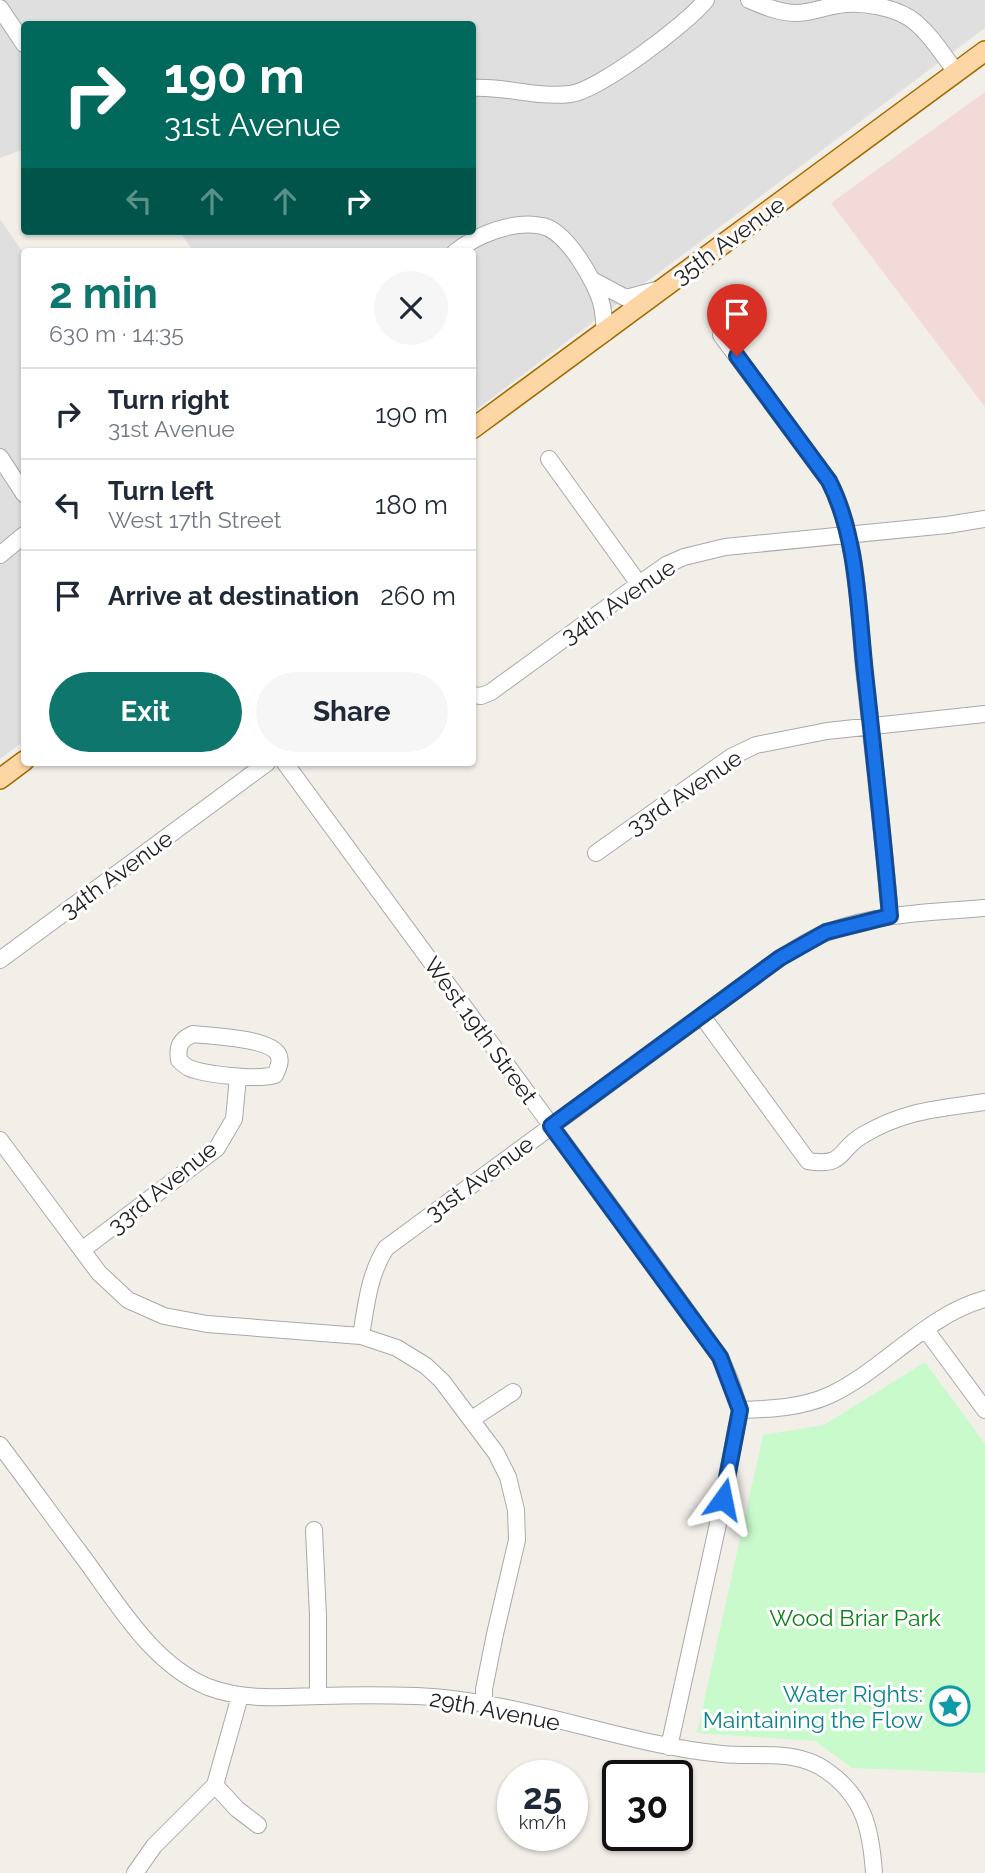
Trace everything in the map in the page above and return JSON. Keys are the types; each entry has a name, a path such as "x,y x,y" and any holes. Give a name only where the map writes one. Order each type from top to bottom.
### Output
{"main road":[{"name":"35th Avenue","path":"476,426 985,51"},
{"path":"0,779 21,763"}],"street":[{"path":"476,88 544,95 573,94 588,89 682,24 706,0"},
{"path":"749,0 773,9 796,13 842,4 893,11 913,20 928,34 956,72"},
{"path":"0,8 21,40"},
{"path":"461,248 488,232 513,227 542,226 560,234 594,281 603,306 605,333"},
{"path":"594,281 626,298 663,288"},
{"path":"721,335 829,481 839,501 848,534 882,819 890,916"},
{"path":"0,457 21,489"},
{"path":"549,459 639,584"},
{"name":"34th Avenue","path":"476,694 491,692 639,584 684,556 704,551 985,519"},
{"path":"0,555 21,538"},
{"name":"33rd Avenue","path":"596,853 731,757 755,745 816,733 985,714"},
{"name":"34th Avenue","path":"0,960 263,766"},
{"name":"West 19th Street","path":"287,766 720,1357 740,1410"},
{"name":"31st Avenue","path":"361,1336 377,1262 386,1248 780,958 826,932 890,916 985,908"},
{"path":"702,1016 808,1161 821,1163 840,1158 852,1142 900,1116 985,1102"},
{"path":"193,1034 267,1044 278,1054 280,1065 275,1074 263,1079 238,1077 186,1067 178,1060 177,1048 183,1038 193,1034"},
{"name":"33rd Avenue","path":"82,1250 217,1148 234,1119 238,1077"},
{"path":"0,1140 99,1273 128,1300 164,1315 207,1324 361,1336 397,1348 426,1366 442,1381 502,1464 516,1510 517,1540 492,1648 484,1689 484,1705"},
{"path":"874,1873 872,1839 868,1826 850,1790 825,1770 798,1758 763,1754 726,1755 669,1747 740,1410 783,1408 829,1395 950,1312 985,1299"},
{"path":"926,1330 985,1410"},
{"path":"472,1419 513,1392"},
{"name":"29th Avenue","path":"0,1445 117,1604 155,1651 190,1678 209,1687 240,1696 278,1698 420,1696 484,1705 669,1747"},
{"path":"314,1530 318,1696"},
{"path":"135,1873 154,1846 215,1785 240,1696"},
{"path":"215,1785 237,1809 258,1825"}],"shaded area":[{"path":"0,0 985,0 985,28 476,410 476,248 191,248 182,235 476,235 476,21 21,21 21,150 0,158"},
{"path":"985,92 985,407 831,203"},
{"path":"0,219 21,250 21,743 0,759"}],"green space":[{"name":"Wood Briar Park","path":"925,1362 985,1444 985,1773 852,1768 815,1741 697,1733 763,1435 824,1425"}],"place":[{"name":"Water Rights: Maintaining the Flow","path":"950,1706"}],"route":[{"path":"723,1499 740,1410 720,1357 551,1126 780,958 826,932 890,916 882,819 855,581 848,534 839,501 829,481 737,356"}]}
